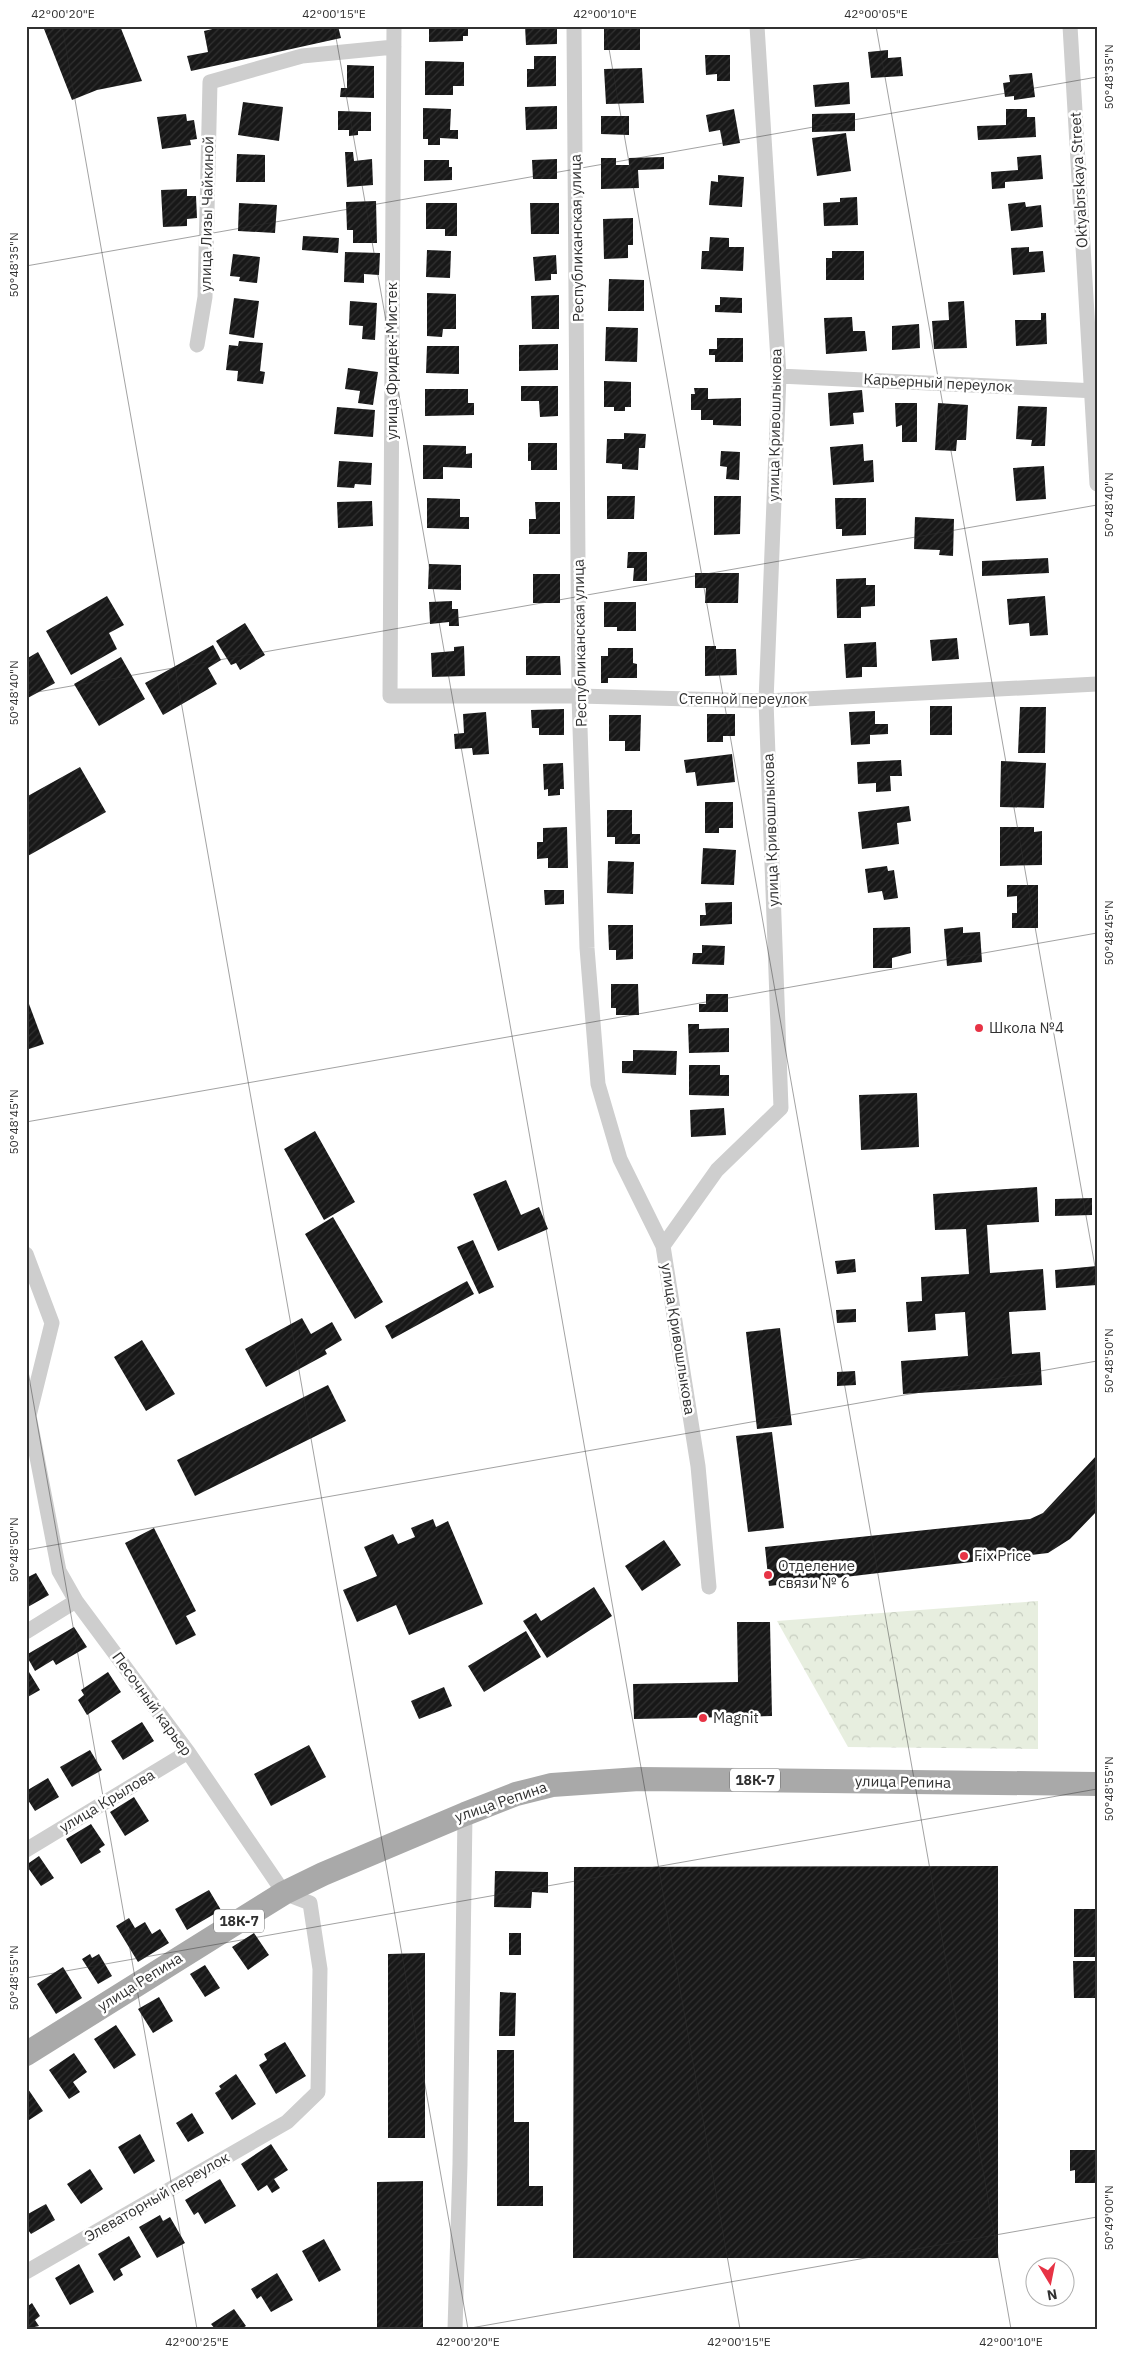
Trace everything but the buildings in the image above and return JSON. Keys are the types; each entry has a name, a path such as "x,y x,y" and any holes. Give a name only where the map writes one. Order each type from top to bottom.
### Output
{"main road":[{"name":"улица Репина","path":"26,2054 284,1893 332,1870 516,1794 552,1785 589,1780 639,1779 1097,1784"}],"street":[{"name":"улица Фридек-Мистек","path":"390,696 394,26"},
{"name":"Республиканская улица","path":"574,26 580,696 587,948 598,1084 620,1159 663,1246"},
{"name":"улица Кривошлыкова","path":"709,1587 698,1466 663,1246 717,1170 781,1108 766,701 779,376 757,26"},
{"name":"Oktyabrskaya Street","path":"1070,26 1094,391 1097,484"},
{"name":"улица Лизы Чайкиной","path":"197,346 205,297 210,82 302,56 394,47"},
{"name":"Карьерный переулок","path":"779,376 1094,391"},
{"name":"Степной переулок","path":"390,696 580,696 766,701 1097,684"},
{"name":"Песочный карьер","path":"26,1254 52,1323 29,1416 59,1571 76,1601 188,1752 284,1893"},
{"path":"26,1632 76,1601"},
{"name":"улица Крылова","path":"26,1850 188,1752"},
{"path":"455,2329 460,2154 464,1814"},
{"name":"Элеваторный переулок","path":"26,2272 287,2122 318,2092 320,1969 310,1903 284,1893"}],"green space":[{"path":"1038,1601 1038,1749 848,1747 777,1621"}],"place":[{"name":"Школа №4","path":"979,1028"},
{"name":"Fix Price","path":"964,1556"},
{"name":"Отделение связи № 6","path":"768,1575"},
{"name":"Magnit","path":"703,1718"}]}
